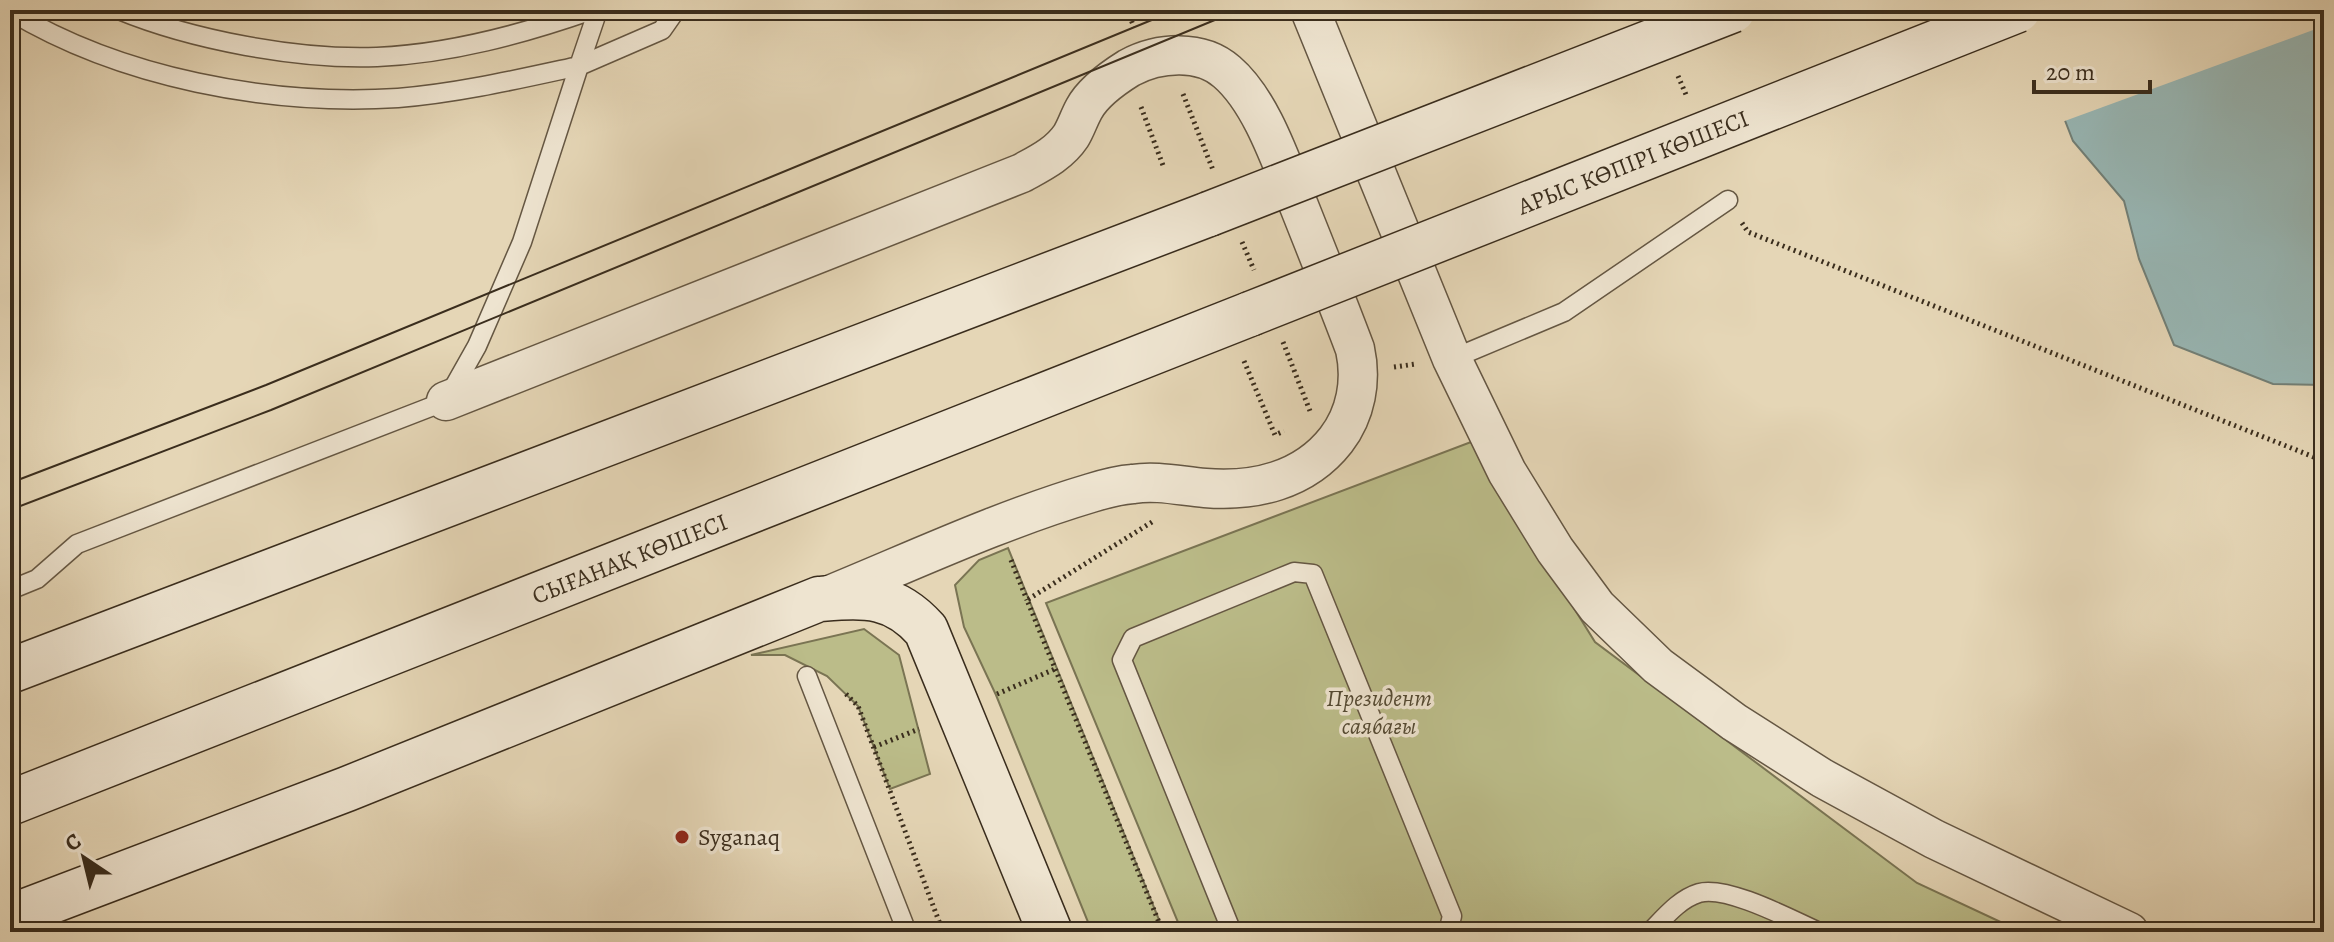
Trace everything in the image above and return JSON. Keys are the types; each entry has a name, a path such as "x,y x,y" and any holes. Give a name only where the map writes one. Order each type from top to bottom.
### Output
{"main road":[{"path":"10,671 1209,214 1733,10"},
{"name":"АРЫС КӨПІРІ КӨШЕСІ","path":"1250,314 2018,10"},
{"name":"СЫҒАНАҚ КӨШЕСІ","path":"10,803 1250,314"},
{"path":"10,917 362,783 819,599 859,597 888,602 910,612 926,630 1050,932"}],"street":[{"path":"1310,10 1452,359 1507,472 1555,550 1597,607 1658,666 1734,722 1822,778 1934,839 2129,932"},
{"path":"446,401 1022,173 1053,155 1070,138 1086,105 1104,86 1139,64 1175,55 1206,60 1228,72 1249,98 1274,144 1355,349 1360,371 1346,427 1325,453 1302,470 1273,484 1238,489 1134,483 1091,493 999,526 819,599"}],"lane":[{"path":"119,10 192,35 292,53 375,57 445,50 536,30 592,10"},
{"path":"10,590 37,579 77,544 446,401 477,346 522,242 598,10"},
{"path":"10,11 47,34 96,53 221,87 286,97 338,99 445,93 579,66 662,30 676,10"},
{"path":"1452,359 1564,312 1728,200"},
{"path":"1232,932 1122,660 1133,638 1294,572 1313,574 1452,916 1448,932"},
{"path":"807,676 907,932"},
{"path":"1650,932 1676,905 1701,892 1735,895 1819,932"}],"path":[{"path":"1136,94 1164,168"},
{"path":"1748,232 2324,461"},
{"path":"1360,371 1452,359"},
{"path":"1243,360 1275,435"},
{"path":"996,695 1055,669"},
{"path":"838,686 858,706 943,932"},
{"path":"874,747 919,729"}],"green space":[{"name":"Президент саябағы","path":"1471,442 1595,642 1917,883 2022,932 1182,932 1046,603"},
{"path":"1008,548 1164,932 1092,932 996,695 964,627 955,585 979,560"},
{"path":"864,629 899,655 930,774 890,789 858,706 827,676 785,655 751,655"}],"water":[{"path":"2022,10 2324,10 2324,385 2273,384 2174,345 2139,259 2124,201 2073,141"}],"pier":[{"path":"2018,10 2324,10 2324,26 2062,122"}],"tram line":[{"path":"10,483 266,385 1176,10"},
{"path":"10,510 271,410 1239,10"}],"place":[{"name":"Syganaq","path":"682,837"}]}
